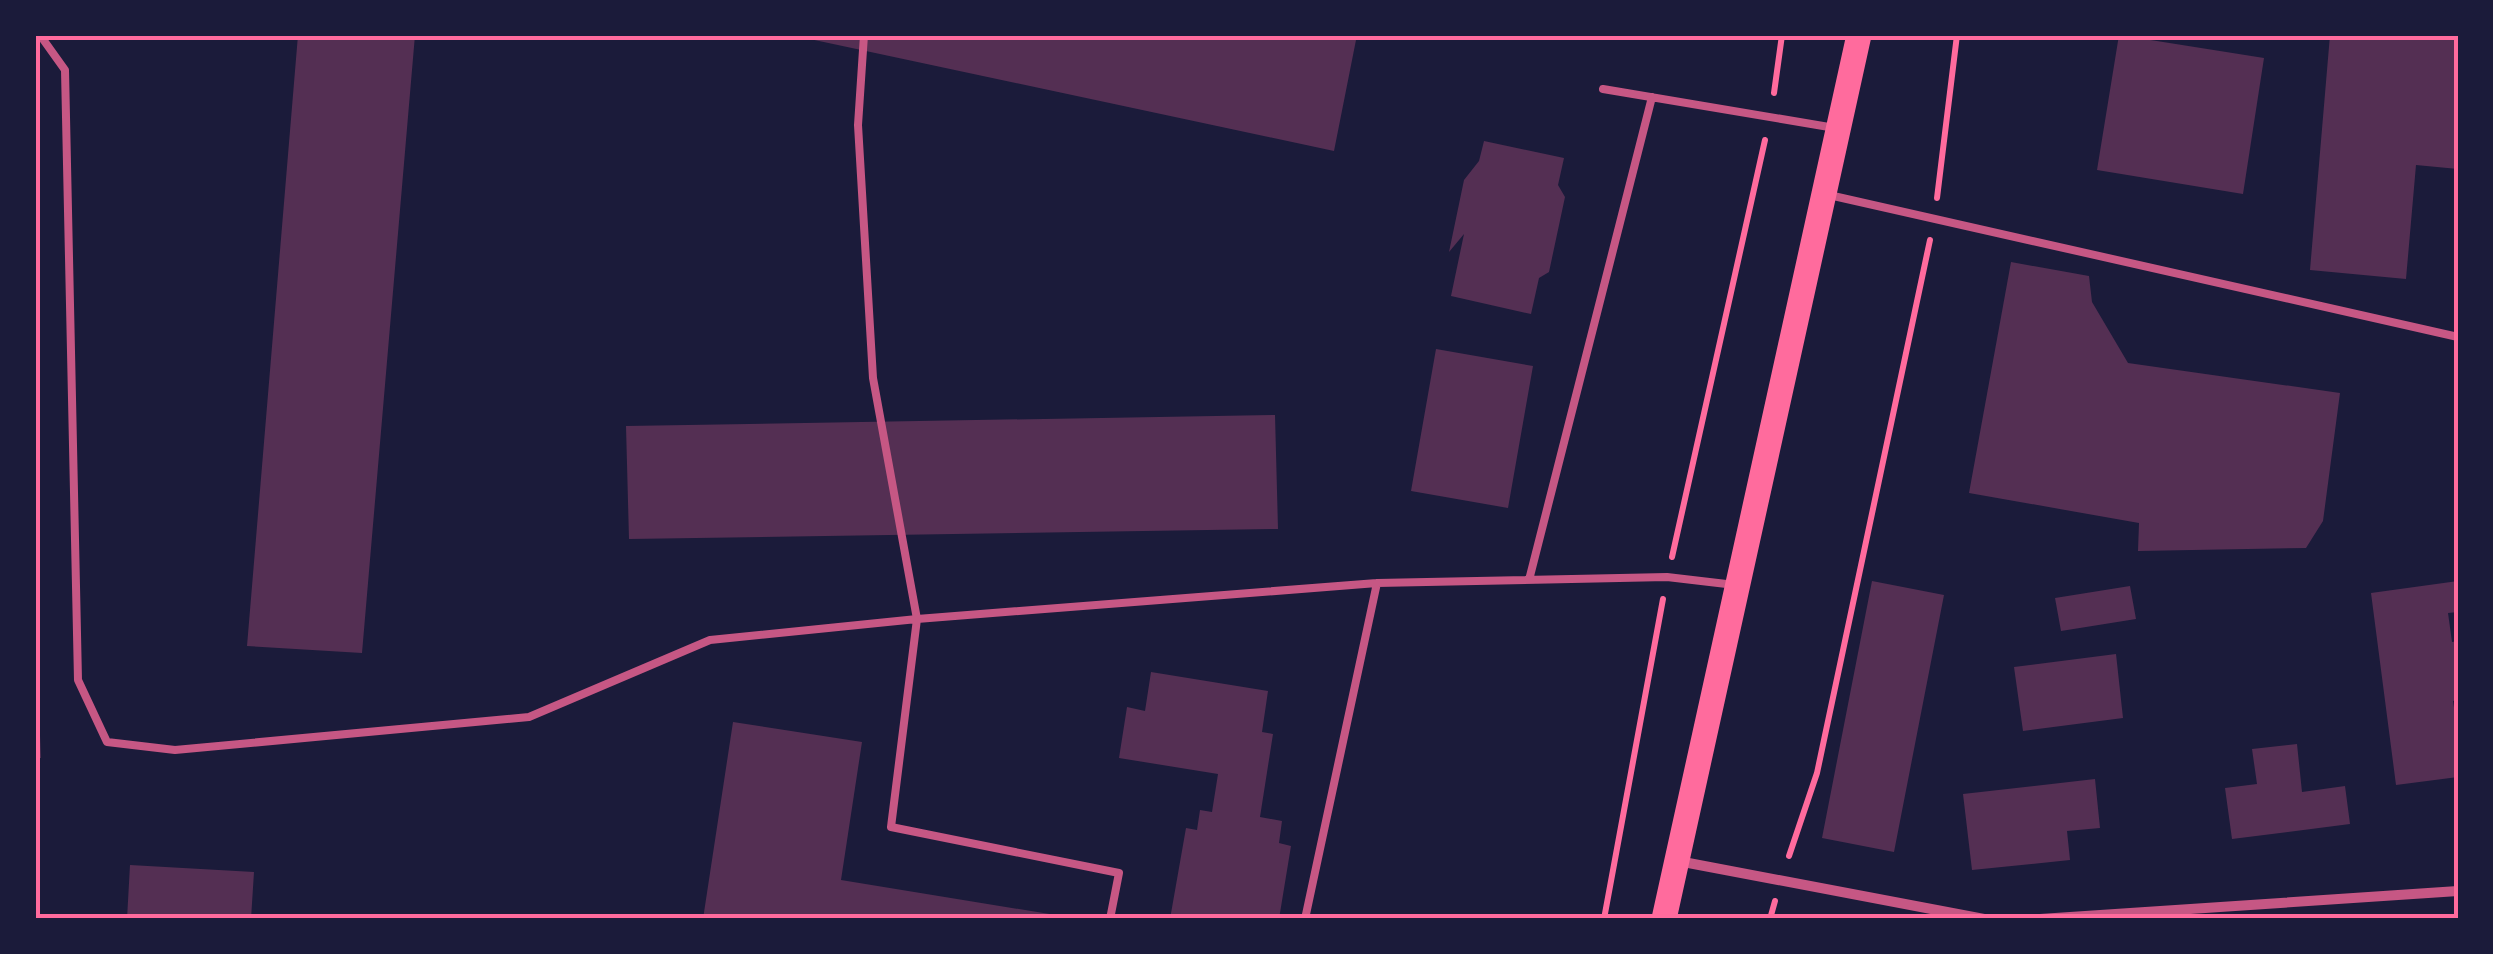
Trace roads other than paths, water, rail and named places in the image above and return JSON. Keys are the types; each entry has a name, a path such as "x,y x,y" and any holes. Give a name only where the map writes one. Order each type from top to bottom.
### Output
{"main road":[{"path":"1664,919 1860,35"}],"street":[{"path":"1677,861 1984,919"},
{"path":"2040,919 2458,891"}],"lane":[{"path":"40,35 65,70 78,680 107,742 175,750 529,716 710,640 917,619 1377,583 1667,577 1738,586"},
{"path":"864,35 858,124 874,378 917,619 891,827 1119,873 1110,919"},
{"path":"1603,89 1840,129"},
{"path":"1529,580 1652,97"},
{"path":"1825,194 2458,337"},
{"path":"1305,919 1377,583"}]}
